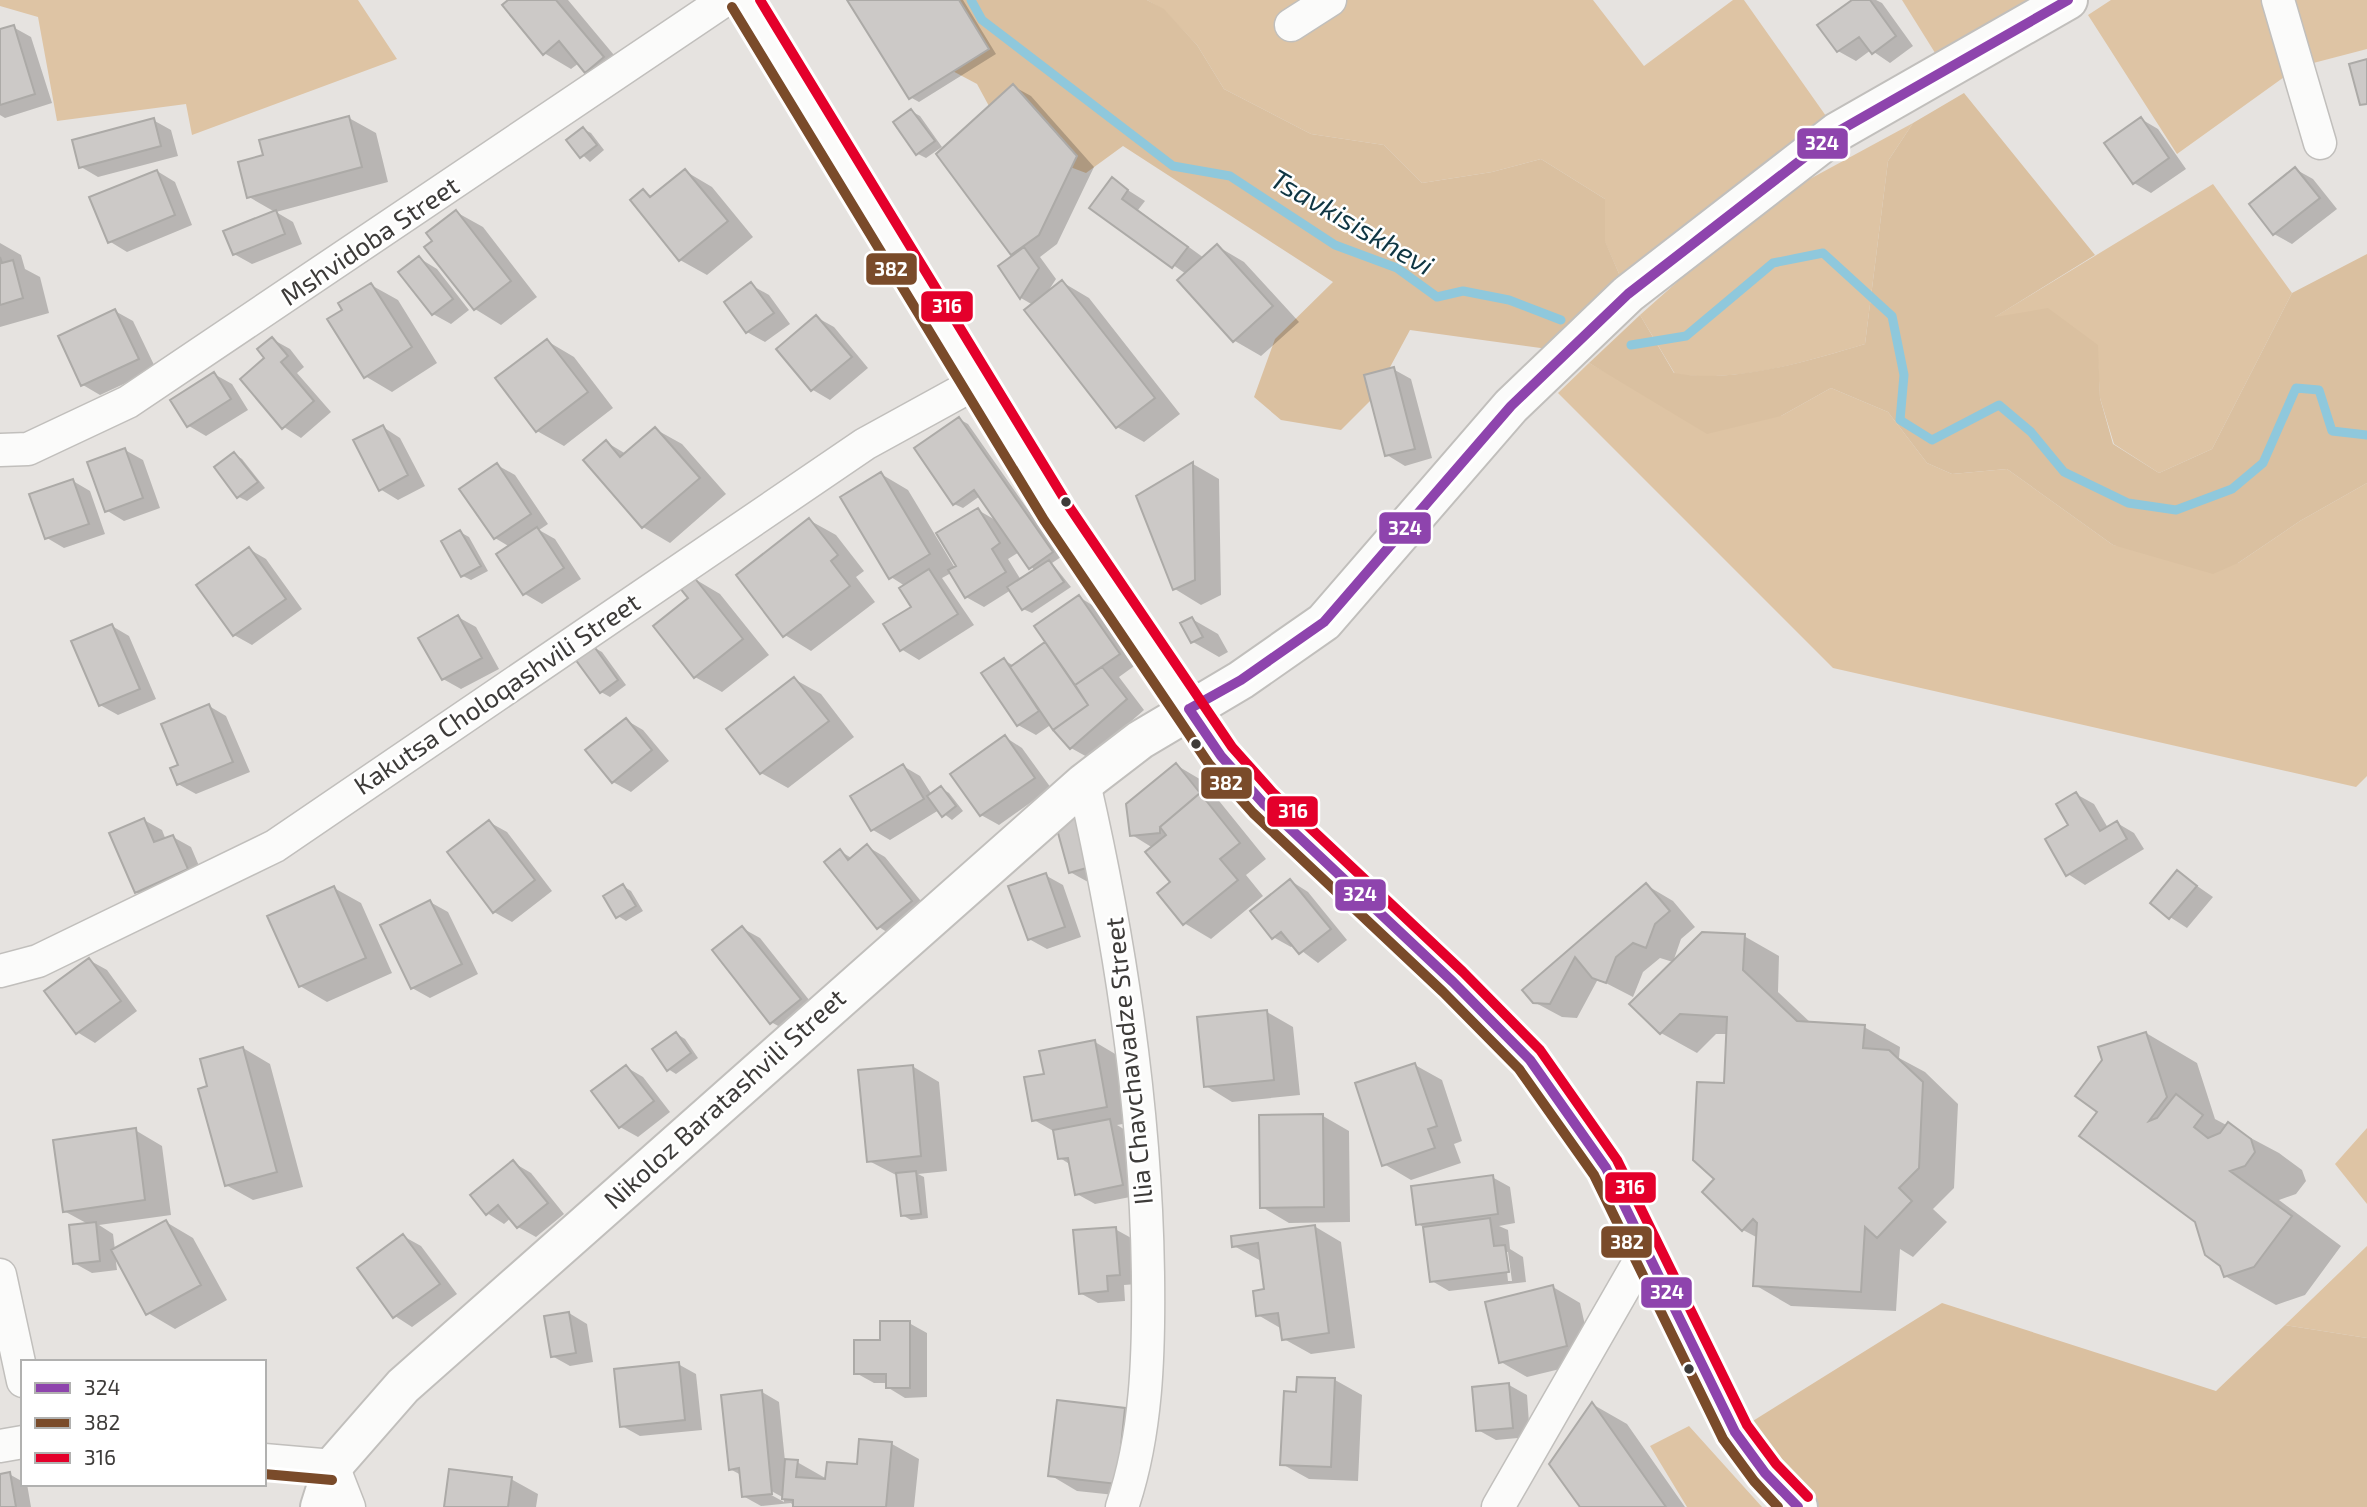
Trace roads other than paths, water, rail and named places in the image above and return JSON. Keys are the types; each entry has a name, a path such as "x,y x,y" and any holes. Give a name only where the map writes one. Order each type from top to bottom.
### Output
{"main road":[{"path":"744,0 1056,513 1221,756 1263,803 1453,982 1530,1060 1606,1167 1735,1432 1765,1473 1798,1507"},
{"name":"Nikoloz Baratashvili Street","path":"333,1466 403,1386 1084,783 1189,709 1241,680 1324,622 1511,406 1628,294 1838,132 2068,0"},
{"path":"320,1507 333,1466"}],"street":[{"name":"Mshvidoba Street","path":"0,450 28,449 128,402 725,0"},
{"path":"1291,25 1330,0"},
{"path":"2278,0 2320,143"},
{"name":"Kakutsa Choloqashvili Street","path":"0,971 38,961 275,846 865,444 976,383"},
{"name":"Ilia Chavchavadze Street","path":"1084,783 1110,894 1141,1125 1147,1219 1149,1347 1134,1471 1122,1507"},
{"path":"1498,1507 1647,1248"},
{"path":"0,1275 21,1372"},
{"path":"0,1447 21,1442"},
{"path":"266,1460 333,1466 349,1507"}],"waterway":[{"name":"Tsavkisiskhevi","path":"971,0 982,20 1173,166 1230,176 1335,245 1397,268 1437,297 1463,291 1509,300 1561,320"},
{"name":"Tsavkisiskhevi","path":"1631,345 1686,336 1773,263 1823,253 1892,316 1904,375 1900,420 1932,440 1999,405 2031,432 2064,472 2128,503 2176,510 2232,489 2263,463 2296,388 2319,390 2332,431 2367,435"}]}
